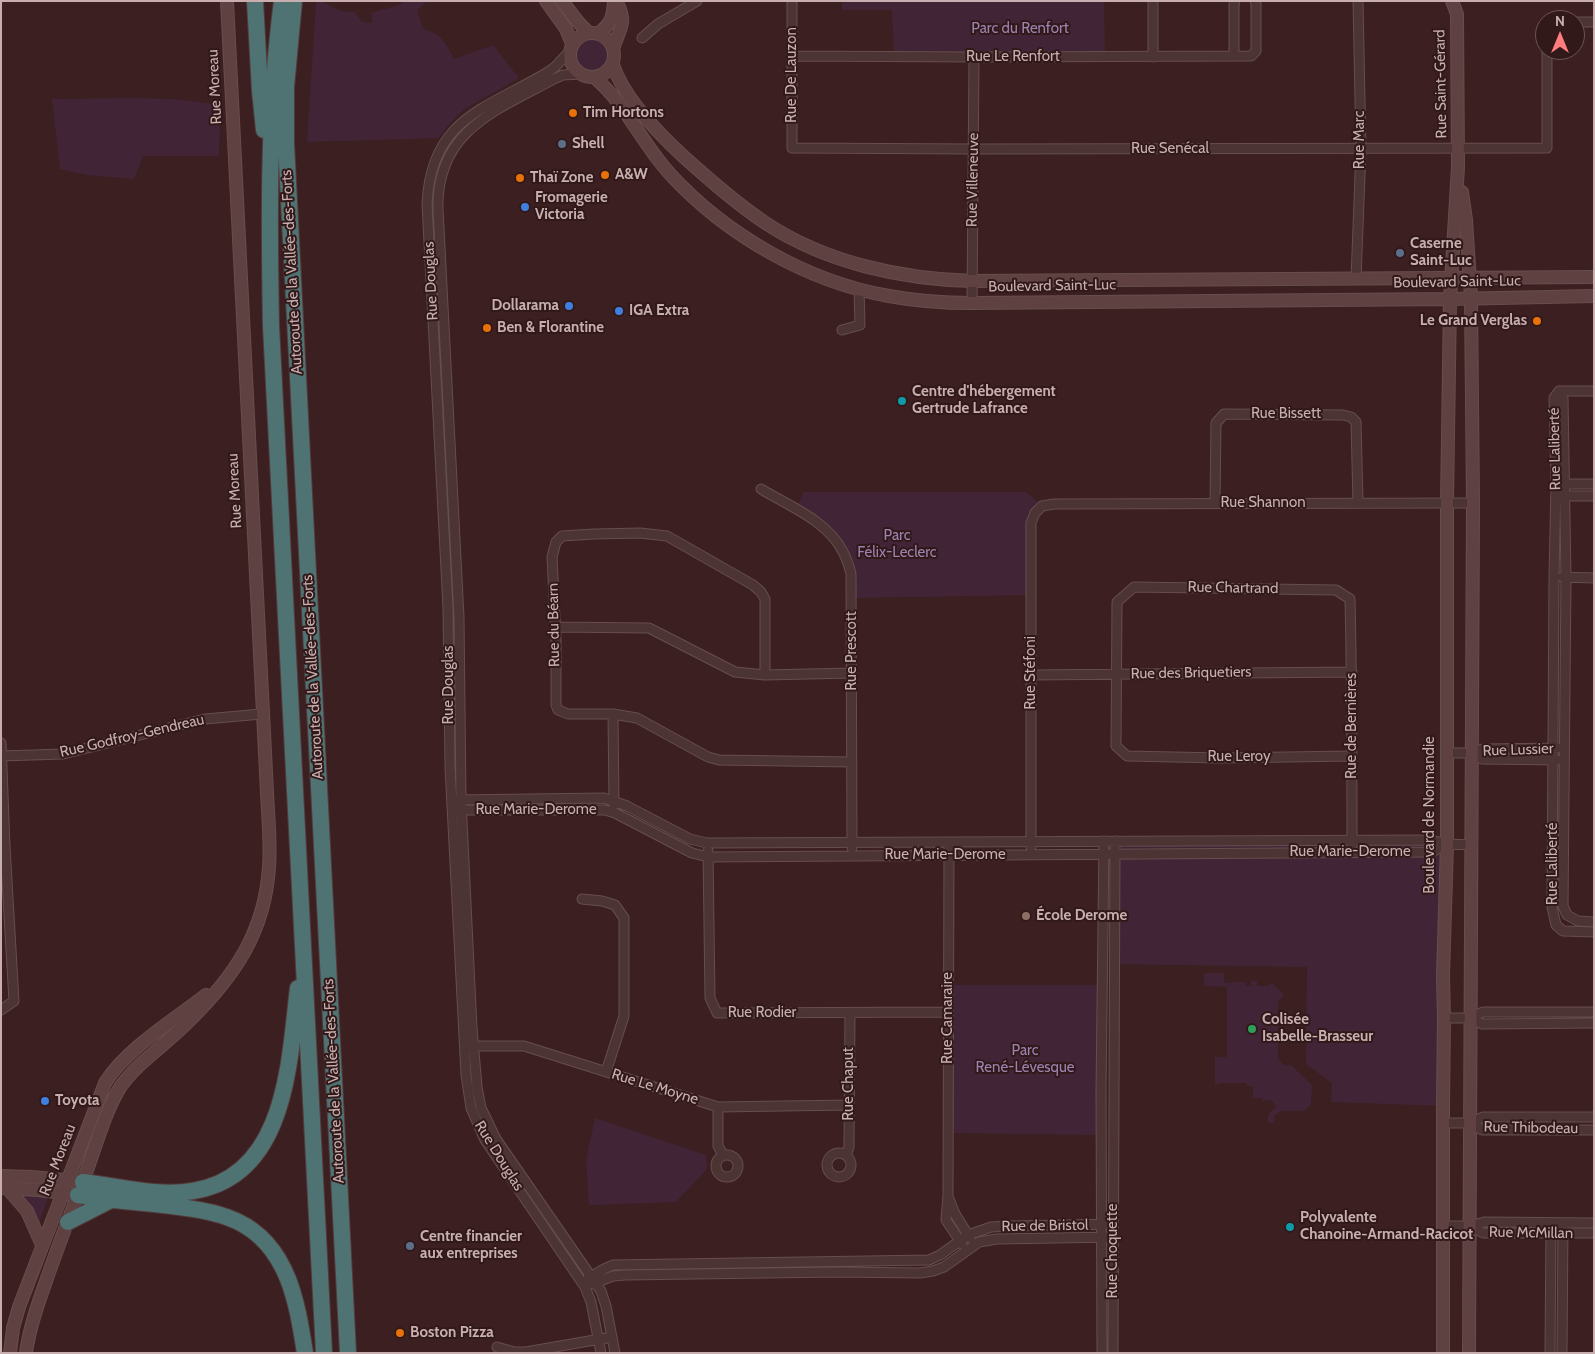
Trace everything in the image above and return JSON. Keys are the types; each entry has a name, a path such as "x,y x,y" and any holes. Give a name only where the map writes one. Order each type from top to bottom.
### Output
{"highway":[{"path":"255,1 260,91 271,187"},
{"name":"Autoroute de la Vallée-des-Forts","path":"282,1 274,90 271,187 272,350 324,1353"},
{"name":"Autoroute de la Vallée-des-Forts","path":"294,1 286,87 286,143 348,1353"},
{"path":"72,1188 192,1191 226,1179 253,1157 269,1134 278,1111 289,1062 304,949"},
{"path":"72,1188 111,1200 214,1212 236,1220 255,1233 273,1252 288,1278 305,1353"},
{"path":"68,1222 111,1200"}],"street":[{"name":"Rue Moreau","path":"10,1353 16,1317 42,1245 121,1087 134,1072 217,992 246,950 258,924 266,894 270,848 227,1"},
{"path":"546,1 566,29 571,48 572,64 581,74 595,78 604,75 613,65 613,49 622,21 622,12 615,1"},
{"path":"562,1 579,24 609,41 613,49"},
{"path":"571,48 580,36 594,33 610,22 614,13 615,1"},
{"path":"642,38 658,24 697,1"},
{"name":"Rue De Lauzon","path":"792,1 792,148"},
{"path":"1153,1 1153,57"},
{"path":"1234,56 1234,5 1236,1"},
{"name":"Rue Le Renfort","path":"792,56 1251,56 1256,51 1255,1"},
{"name":"Rue Marc","path":"1356,279 1361,149 1358,1"},
{"name":"Rue Saint-Gérard","path":"1451,277 1458,167 1457,14 1452,1"},
{"name":"Rue Douglas","path":"571,48 555,68 482,108 459,124 450,134 435,160 428,187 427,219 469,1046 469,1101 482,1134 583,1284 591,1302 601,1353"},
{"name":"Rue Villeneuve","path":"972,304 974,57"},
{"name":"Rue Senécal","path":"792,148 1547,148 1547,60"},
{"name":"Boulevard Saint-Luc","path":"613,65 619,82 665,140 734,201 799,242 855,264 910,276 972,281 1594,277"},
{"name":"Rue Douglas","path":"456,805 458,617 438,188 450,155 474,124 554,79 581,74"},
{"name":"Boulevard Saint-Luc","path":"595,78 615,98 656,158 669,173 702,205 740,234 774,254 826,278 886,296 922,301 972,304 1594,296"},
{"name":"Rue Saint-Gérard","path":"1458,167 1466,220 1469,278"},
{"name":"Boulevard de Normandie","path":"1443,1353 1443,976 1447,844 1451,277"},
{"path":"1469,278 1473,503 1469,1353"},
{"path":"842,330 860,325 859,289"},
{"name":"Rue Laliberté","path":"1594,391 1559,391 1563,398 1560,484 1555,495 1552,907 1558,926 1563,931 1594,932"},
{"name":"Rue Bissett","path":"1215,503 1216,423 1224,414 1343,415 1351,417 1356,422 1358,503"},
{"path":"1560,484 1594,484"},
{"name":"Rue Laliberté","path":"1560,484 1566,496 1563,906 1566,915 1578,921 1594,922"},
{"name":"Rue Prescott","path":"761,489 812,519 828,533 843,551 851,574 852,856"},
{"path":"1555,495 1594,496"},
{"name":"Rue Shannon","path":"1054,504 1473,503"},
{"name":"Rue Stéfoni","path":"1030,855 1031,524 1035,514 1042,506 1054,504"},
{"name":"Rue du Béarn","path":"765,675 765,599 761,592 753,585 667,536 631,534 562,536 556,542 552,557 556,627 556,705 558,710 568,714 613,714 637,718 708,757 719,760 852,762"},
{"path":"1554,577 1594,578"},
{"name":"Rue Chartrand","path":"1117,674 1117,602 1134,587 1336,590 1350,599"},
{"name":"Rue de Bernières","path":"1350,599 1352,852"},
{"path":"1554,620 1566,620"},
{"path":"556,627 649,628 735,672 765,675 852,673"},
{"name":"Rue des Briquetiers","path":"1031,675 1352,672"},
{"name":"Rue Leroy","path":"1117,674 1116,746 1127,756 1220,758 1352,756"},
{"name":"Rue Godfroy-Gendreau","path":"2,756 64,754 205,719 262,714"},
{"path":"613,714 615,813"},
{"path":"1,743 3,846 14,1000 8,1007 1,1010"},
{"name":"Rue Lussier","path":"1447,754 1471,753 1483,749 1564,748"},
{"name":"Rue Lussier","path":"1471,753 1482,759 1564,760"},
{"name":"Rue Marie-Derome","path":"456,805 604,798 628,806 690,839 708,843 1431,840 1447,844 1472,845"},
{"name":"Rue Marie-Derome","path":"456,805 605,810 615,813 692,853 708,857 1432,852 1447,844"},
{"name":"Rue Choquette","path":"1102,1353 1104,841"},
{"name":"Rue Choquette","path":"1113,1353 1115,841"},
{"name":"Rue Camaraire","path":"949,842 948,1195 946,1220 959,1240 970,1248"},
{"name":"Rue Rodier","path":"708,843 710,998 717,1013 948,1012"},
{"path":"582,899 602,901 615,905 624,918 624,1016 606,1072"},
{"name":"Rue Laliberté","path":"1558,926 1566,915"},
{"path":"1444,1018 1470,1018 1482,1012 1594,1012"},
{"name":"Rue Chaput","path":"846,1155 849,1147 850,1013"},
{"path":"1470,1018 1482,1024 1594,1023"},
{"path":"1103,1030 1114,1030"},
{"name":"Rue Douglas","path":"469,1046 481,1108 488,1124 507,1155 594,1279 605,1302 615,1353"},
{"name":"Rue Le Moyne","path":"469,1046 524,1046 718,1107 849,1105"},
{"path":"718,1107 718,1146 723,1155"},
{"name":"Rue Thibodeau","path":"1443,1123 1470,1123 1482,1117 1594,1117"},
{"name":"Rue Thibodeau","path":"1470,1123 1482,1130 1594,1130"},
{"path":"1102,1149 1114,1149"},
{"path":"1,1176 31,1176 72,1188"},
{"path":"4,1188 72,1188"},
{"path":"4,1188 27,1211 42,1245"},
{"name":"Rue Moreau","path":"26,1353 34,1316 68,1222 72,1188"},
{"name":"Rue Camaraire","path":"948,1195 955,1214 968,1235 970,1248"},
{"name":"Rue McMillan","path":"1443,1226 1470,1226 1484,1222 1594,1223"},
{"path":"1550,1353 1551,1222"},
{"path":"1562,1353 1563,1223"},
{"name":"Rue de Bristol","path":"594,1279 604,1269 613,1265 929,1260 940,1256 968,1235 991,1227 1113,1224"},
{"name":"Rue McMillan","path":"1470,1226 1483,1233 1594,1233"},
{"name":"Rue de Bristol","path":"583,1284 594,1279 617,1275 836,1272 920,1273 944,1267 980,1242 998,1239 1113,1237"},
{"path":"835,1262 836,1272"},
{"path":"720,1263 720,1274"},
{"path":"1550,1319 1562,1319"},
{"path":"497,1348 520,1353 612,1337"}],"green space":[{"path":"316,1 321,1 340,11 355,12 362,22 372,23 371,13 375,11 397,6 405,1 429,1 417,10 423,29 439,36 454,59 493,45 519,78 463,110 448,125 439,138 307,142"},
{"name":"Parc du Renfort","path":"842,1 1104,1 1105,57 894,55 892,10 842,10"},
{"path":"592,39 598,40 603,44 607,49 607,61 603,66 598,70 592,71 586,70 581,66 577,61 576,55 577,49 581,44 586,40"},
{"path":"52,99 173,99 220,105 219,156 143,156 134,179 87,175 60,169"},
{"name":"Parc Félix-Leclerc","path":"804,492 1026,492 1042,506 1035,514 1031,595 852,598 851,574 828,533 796,509"},
{"path":"1352,840 1446,841 1443,1106 1331,1102 1332,1083 1306,1064 1307,967 1111,964 1112,847"},
{"name":"Colisée Isabelle-Brasseur","path":"1204,973 1224,973 1224,983 1230,983 1230,985 1231,982 1245,982 1246,986 1251,986 1251,981 1257,981 1257,986 1268,986 1272,983 1284,995 1278,1002 1278,1059 1284,1065 1291,1065 1312,1085 1311,1105 1304,1111 1281,1111 1274,1116 1274,1123 1268,1123 1268,1115 1277,1106 1271,1100 1262,1101 1262,1098 1253,1098 1253,1086 1246,1086 1246,1083 1219,1083 1215,1086 1215,1057 1227,1057 1227,987 1204,986"},
{"name":"Parc René-Lévesque","path":"948,985 1101,985 1100,1135 948,1133"},
{"path":"595,1118 706,1155 707,1169 676,1202 589,1205 586,1161"},
{"path":"20,1194 48,1197 39,1224"}],"place":[{"name":"Tim Hortons","path":"573,113"},
{"name":"Shell","path":"562,144"},
{"name":"A&W","path":"605,175"},
{"name":"Thaï Zone","path":"520,178"},
{"name":"Fromagerie Victoria","path":"525,207"},
{"name":"Caserne Saint-Luc","path":"1400,253"},
{"name":"Dollarama","path":"569,306"},
{"name":"IGA Extra","path":"619,311"},
{"name":"Le Grand Verglas","path":"1537,321"},
{"name":"Ben & Florantine","path":"487,328"},
{"name":"Centre d'hébergement Gertrude Lafrance","path":"902,401"},
{"name":"École Derome","path":"1026,916"},
{"name":"Colisée Isabelle-Brasseur","path":"1252,1029"},
{"name":"Toyota","path":"45,1101"},
{"name":"Polyvalente Chanoine-Armand-Racicot","path":"1290,1227"},
{"name":"Centre financier aux entreprises","path":"410,1246"},
{"name":"Boston Pizza","path":"400,1333"}]}
